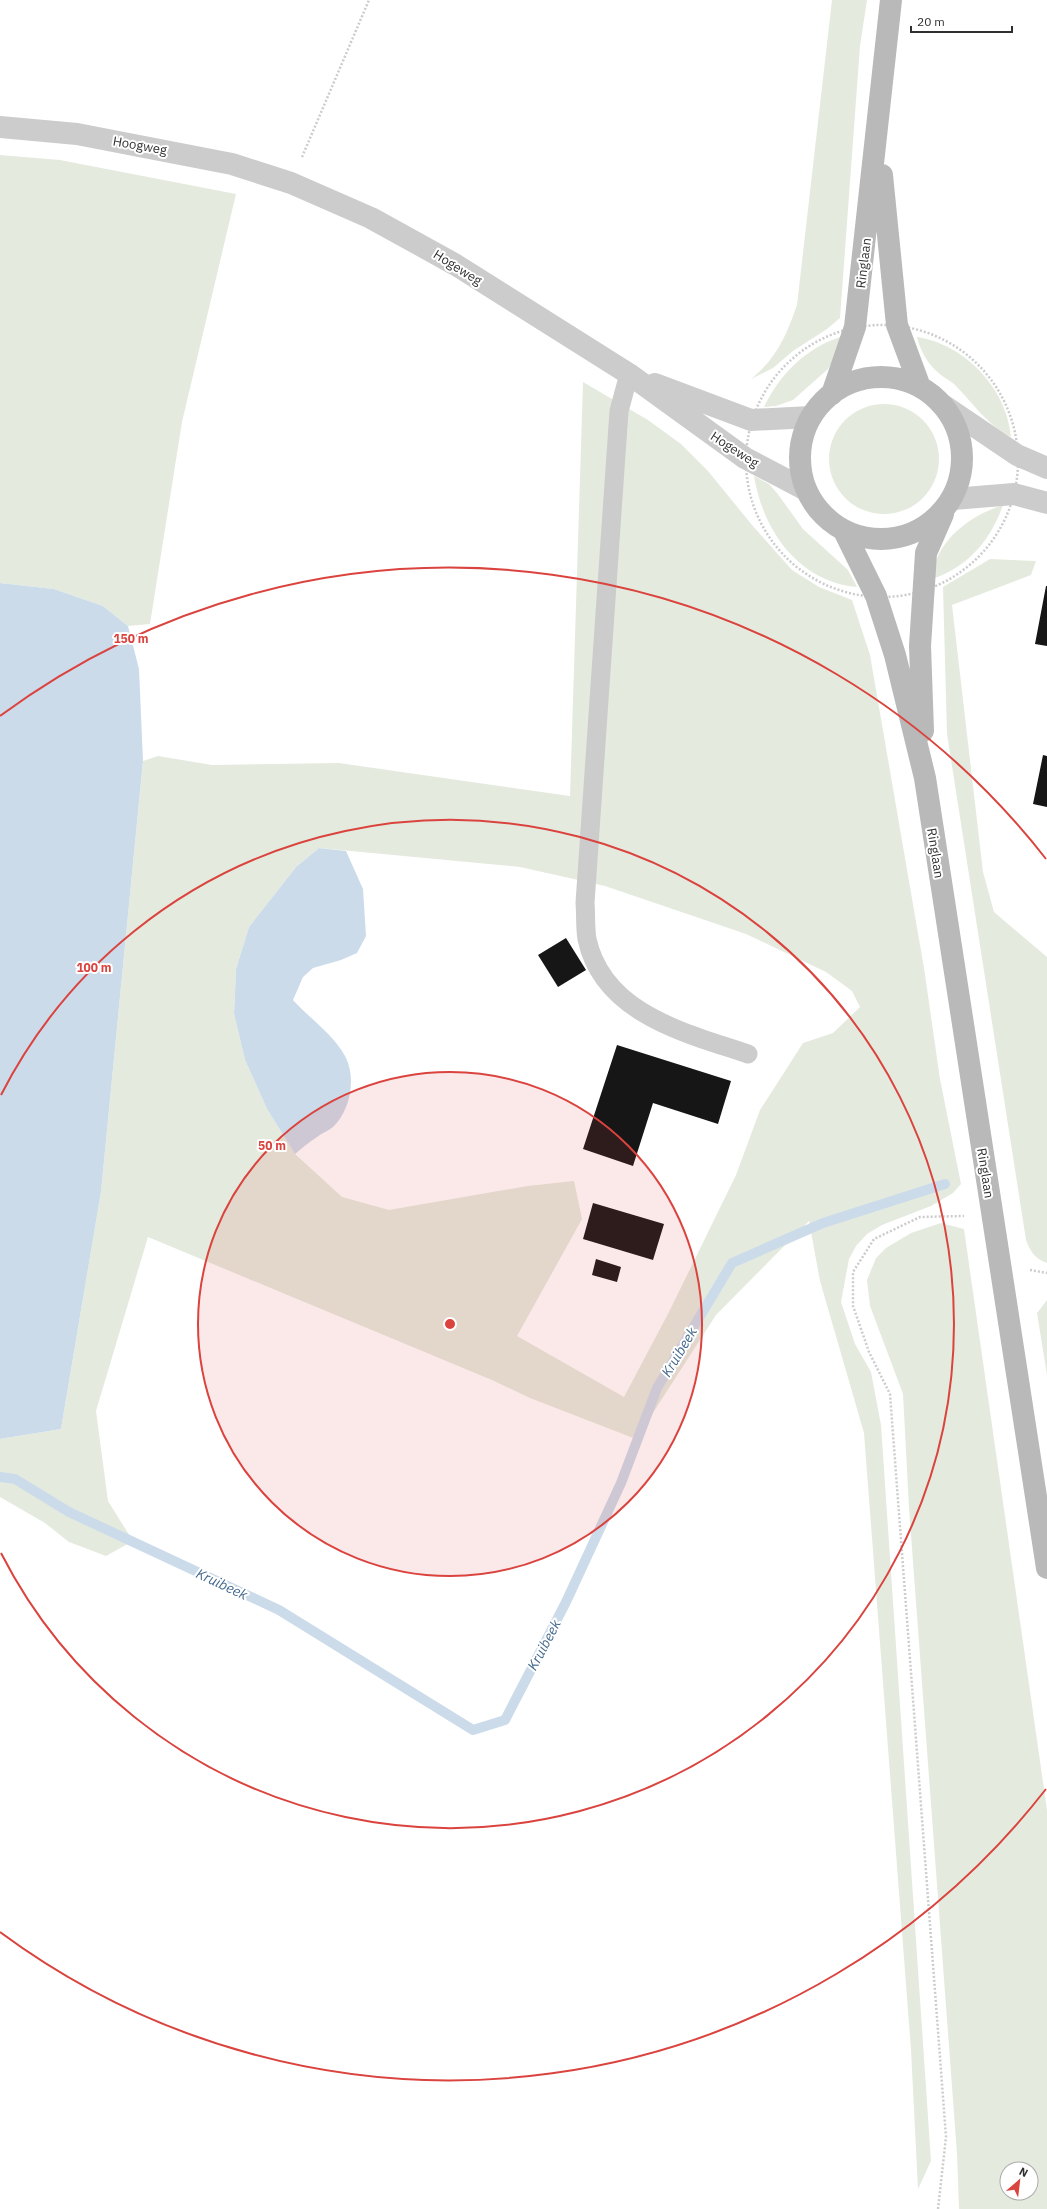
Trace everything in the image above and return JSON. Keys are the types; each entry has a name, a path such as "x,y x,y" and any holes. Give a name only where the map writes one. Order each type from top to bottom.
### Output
{"main road":[{"name":"Ringlaan","path":"832,394 855,327 891,0"},
{"name":"Ringlaan","path":"877,128 897,325 920,387"},
{"name":"Ringlaan","path":"925,778 920,646 922,592 926,553 949,504 961,475 963,450 956,426 943,405 920,387 890,377 860,380 832,394 811,417 802,440 800,466 806,490 821,514 844,531 881,540 917,532 949,504"},
{"name":"Ringlaan","path":"844,531 876,596 895,655 925,778 1047,1568"}],"street":[{"name":"Hoogweg","path":"0,127 77,134 171,151 232,164 284,181"},
{"name":"Hogeweg","path":"284,181 372,218 415,241 629,374 745,458 806,490"},
{"name":"Hogeweg","path":"629,374 751,420 811,417"},
{"path":"943,405 1017,455 1047,468"},
{"path":"949,504 1014,494 1047,503"}],"lane":[{"path":"629,374 618,418 585,902 587,940 600,973 618,994 647,1016 673,1028 748,1054"}],"path":[{"path":"284,181 369,0"},
{"path":"897,325 926,332 953,345 975,361 995,383 1018,430 1014,494 1001,530 986,549 972,562 947,579 922,592 876,596 854,596 834,589 812,577 791,561 771,539 758,516 748,482 745,458 751,420 766,386 807,348 830,334 855,327 897,325"},
{"path":"938,2209 946,2138 890,1394 869,1352 853,1306 853,1272 874,1238 920,1217 992,1215"}],"shaded area":[{"path":"832,0 867,0 860,46 840,318 827,329 793,351 773,368 751,379 768,363 780,346 797,305"},
{"path":"0,155 60,160 236,194 182,422 150,624 128,626 103,606 54,589 0,583"},
{"path":"840,337 838,352 828,369 793,400 776,406 764,407 770,395 795,364 816,348"},
{"path":"917,337 934,341 951,349 980,371 992,386 1001,402 1008,419 1011,437 994,426 954,384 941,375 929,363 923,353"},
{"path":"583,382 648,420 681,444 708,471 752,525 792,570 819,587 852,600 870,655 924,968 940,1079 961,1184 953,1193 931,1206 882,1225 867,1234 856,1246 849,1259 841,1302 855,1344 871,1372 881,1425 931,2161 918,2189 911,2050 864,1433 820,1281 809,1221 716,1315 636,1439 530,1398 492,1380 148,1237 96,1411 108,1501 133,1541 106,1556 69,1542 45,1523 0,1497 0,1439 61,1429 101,1192 143,761 158,756 212,765 339,763 570,796","holes":["319,848 520,867 605,886 746,934 826,972 852,991 860,1007 833,1033 803,1043 760,1110 736,1175 669,1312 624,1397 517,1336 582,1219 574,1181 528,1186 389,1210 342,1197 295,1154 267,1109 245,1060 234,1014 236,969 249,927 296,867"]},
{"path":"884,404 895,405 905,409 923,420 934,438 938,448 938,470 934,480 923,498 905,509 895,513 884,514 873,513 863,509 845,498 834,480 830,470 829,459 830,448 834,438 845,420 863,409 873,405"},
{"path":"754,476 769,484 803,529 848,570 857,587 836,583 818,575 801,564 787,550 775,534 766,516"},
{"path":"1003,505 992,530 976,551 956,568 932,579 935,565 940,553 956,532 966,523 978,516"},
{"path":"990,559 1036,561 1031,575 952,605 983,872 994,912 1047,957 1047,1263 1039,1259 1034,1254 1029,1248 1026,1240 947,734 943,587"},
{"path":"941,1223 964,1229 1047,1810 1047,2209 959,2209 957,2154 909,1508 903,1394 870,1306 867,1280 876,1258 886,1248 911,1233"},
{"path":"1047,1300 1047,1375 1037,1313"}],"water":[{"path":"0,583 54,589 103,606 128,626 139,669 143,761 101,1192 61,1429 0,1439"},
{"path":"319,848 346,851 363,889 366,936 357,953 341,960 313,968 303,977 293,1000 334,1040 345,1056 351,1074 350,1094 344,1112 339,1120 333,1127 311,1141 295,1154 267,1109 245,1060 234,1014 236,969 249,927 296,867"}],"building":[{"path":"1047,586 1047,646 1035,644"},
{"path":"1043,755 1047,756 1047,807 1033,804"},
{"path":"566,938 586,970 558,987 538,955"},
{"path":"617,1045 731,1081 718,1124 653,1103 633,1166 583,1149"},
{"path":"593,1203 664,1224 653,1260 583,1239"},
{"path":"596,1259 621,1267 617,1282 592,1275"}],"waterway":[{"name":"Kruibeek","path":"0,1477 15,1479 69,1512 279,1610 473,1730 505,1720 566,1602 621,1483 657,1388 732,1263 823,1223 945,1184"}]}
